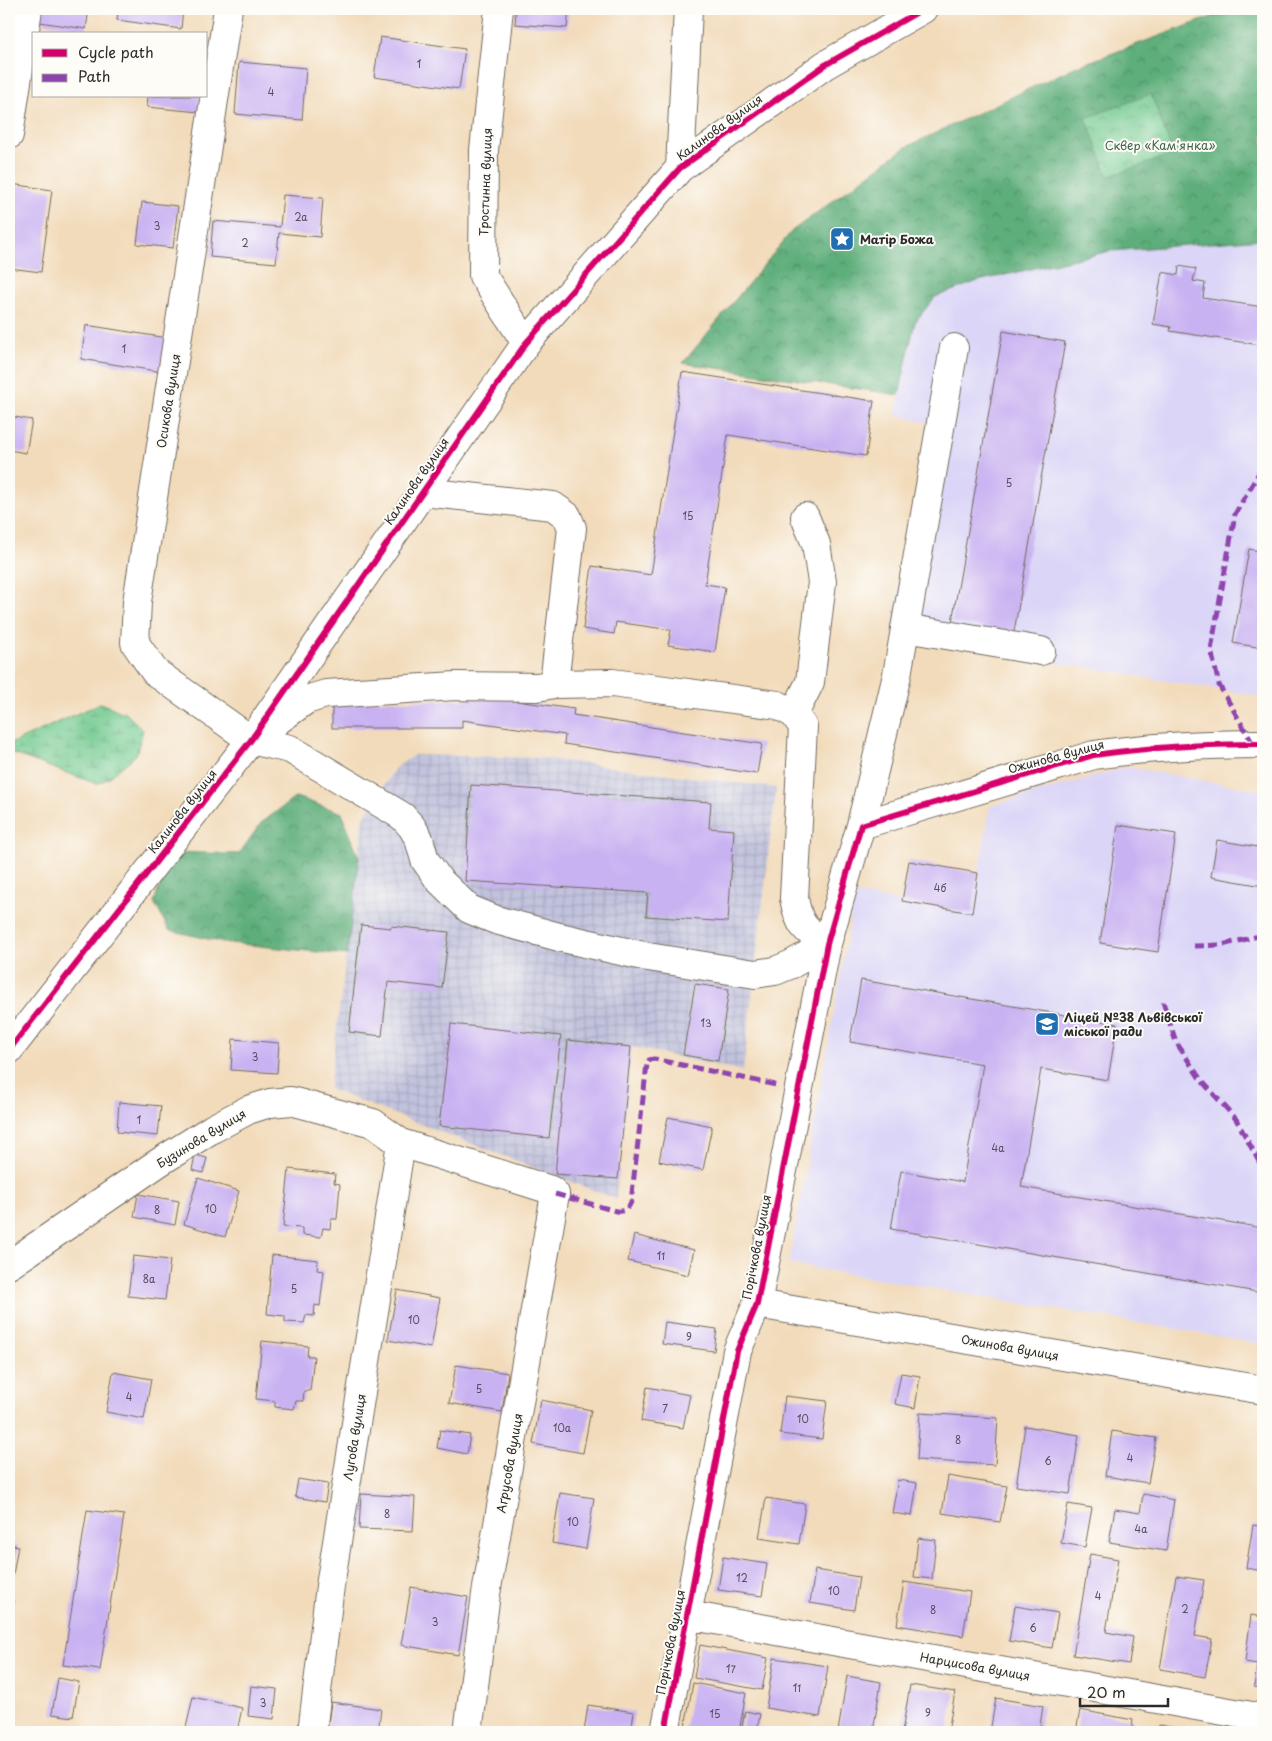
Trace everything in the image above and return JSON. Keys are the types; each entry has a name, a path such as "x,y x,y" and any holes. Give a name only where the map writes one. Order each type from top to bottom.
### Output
{"street":[{"path":"9,135 28,9"},
{"name":"Осикова вулиця","path":"228,9 136,602 135,643 155,672 251,740"},
{"name":"Тростинна вулиця","path":"499,9 484,150 483,276 526,343"},
{"path":"680,168 688,9"},
{"name":"Калинова вулиця","path":"9,1050 251,740 526,343 680,168 825,65 923,9"},
{"name":"Порічкова вулиця","path":"665,1732 737,1351 757,1304 827,944 862,825 897,675 954,348"},
{"path":"422,492 553,506 567,516 572,528 554,684"},
{"path":"794,714 810,682 822,582 816,544 805,518"},
{"path":"905,628 1041,651"},
{"path":"612,683 778,705 794,714 803,727 794,898 797,914 805,929 827,944 792,964 775,971 755,974 648,958 496,920 469,909 439,880 425,860 419,839 412,827 402,816 290,749 251,740 306,700 326,694 456,686 537,688 554,684 612,683"},
{"name":"Ожинова вулиця","path":"862,825 1094,755 1128,750 1220,744 1263,744"},
{"name":"Бузинова вулиця","path":"9,1265 158,1163 212,1129 248,1110 291,1101 373,1123 401,1143 551,1190 555,1194"},
{"name":"Лугова вулиця","path":"312,1732 330,1586 401,1143"},
{"name":"Аґрусова вулиця","path":"468,1732 486,1594 555,1194"},
{"name":"Ожинова вулиця","path":"757,1304 1263,1390"},
{"name":"Нарцисова вулиця","path":"687,1614 1263,1718"}],"shaded area":[{"path":"1263,239 1263,697 891,635 928,423 895,415 915,321 935,297 978,281 1110,251"},
{"path":"414,755 541,758 776,788 743,1071 631,1047 616,1199 329,1089 364,817 395,768"},
{"name":"Ліцей №38 Львівської міської ради","path":"1127,767 1263,791 1263,1344 789,1264 855,894 972,913 990,806"}],"green space":[{"name":"Сквер «Кам'янка»","path":"1233,9 1263,9 1263,239 1110,251 978,281 935,297 915,322 899,395 683,363 792,231 906,147 1075,67"},
{"path":"1151,94 1173,154 1108,177 1086,118"},
{"path":"101,703 127,714 143,730 136,755 111,776 97,784 9,752 10,744"},
{"path":"296,797 342,813 359,858 347,955 221,942 169,930 154,902 172,852 239,854 261,823"}],"building":[{"path":"42,9 89,9 86,29 40,22"},
{"path":"118,9 183,9 181,29 117,20"},
{"path":"516,9 569,9 567,28 515,24"},
{"path":"380,37 465,49 459,89 374,77"},
{"path":"239,62 306,68 302,120 235,114"},
{"path":"148,98 200,98 199,112 147,107"},
{"path":"11,184 52,190 41,272 9,268 9,202"},
{"path":"283,195 323,198 320,237 279,233 276,263 210,257 213,221 280,227"},
{"path":"142,202 178,206 173,248 137,244"},
{"path":"1179,266 1196,269 1193,281 1205,283 1203,298 1263,307 1260,345 1170,331 1171,327 1153,324 1162,272 1178,275"},
{"path":"86,325 167,338 162,372 81,359"},
{"path":"1003,331 1065,342 1014,632 952,622"},
{"path":"682,372 874,401 866,456 728,435 705,584 725,587 715,652 668,645 671,630 616,622 614,634 583,629 592,566 651,575"},
{"path":"9,416 32,420 26,453 9,450"},
{"path":"1249,549 1263,552 1263,648 1233,643"},
{"path":"466,694 574,709 573,715 762,744 757,774 564,744 565,735 462,720 462,728 332,728 332,701 465,700"},
{"path":"471,785 711,802 709,828 734,830 728,922 646,916 648,893 465,881"},
{"path":"1118,825 1176,834 1158,952 1100,943"},
{"path":"1217,840 1263,848 1263,886 1211,877"},
{"path":"909,861 978,873 972,913 902,901"},
{"path":"361,925 449,932 442,988 388,982 382,1036 349,1032"},
{"path":"861,980 1117,1024 1108,1080 1041,1069 1021,1187 1263,1228 1263,1293 891,1229 901,1171 963,1182 983,1064 850,1042"},
{"path":"695,984 729,989 718,1061 683,1055"},
{"path":"451,1024 561,1036 549,1138 439,1126"},
{"path":"233,1039 279,1043 277,1073 231,1070"},
{"path":"568,1040 631,1047 618,1179 555,1174"},
{"path":"119,1102 161,1106 158,1136 117,1132"},
{"path":"668,1117 712,1126 703,1170 659,1161"},
{"path":"195,1155 207,1158 203,1173 192,1170"},
{"path":"289,1169 335,1174 334,1183 340,1184 337,1219 331,1219 330,1229 323,1228 321,1237 302,1235 302,1228 283,1227"},
{"path":"198,1178 239,1191 225,1237 184,1224"},
{"path":"138,1194 179,1201 175,1225 134,1217"},
{"path":"634,1235 694,1250 688,1275 628,1261"},
{"path":"272,1255 318,1260 317,1270 324,1271 320,1306 315,1305 314,1316 306,1315 304,1323 285,1322 285,1316 267,1314"},
{"path":"133,1256 170,1260 165,1300 128,1296"},
{"path":"397,1290 440,1298 431,1348 388,1340"},
{"path":"665,1322 717,1329 714,1351 662,1344"},
{"path":"262,1341 308,1346 307,1356 314,1356 310,1391 304,1391 303,1401 296,1401 294,1409 275,1407 275,1401 256,1399"},
{"path":"456,1365 508,1373 502,1412 449,1403"},
{"path":"113,1372 151,1379 144,1419 106,1412"},
{"path":"901,1373 920,1376 915,1408 895,1404"},
{"path":"647,1387 690,1395 683,1428 641,1421"},
{"path":"785,1396 827,1401 822,1439 780,1434"},
{"path":"541,1400 591,1410 583,1453 533,1444"},
{"path":"920,1413 998,1418 995,1465 917,1460"},
{"path":"1025,1426 1079,1435 1070,1494 1016,1486"},
{"path":"440,1430 470,1435 467,1454 437,1448"},
{"path":"1112,1431 1156,1438 1148,1483 1105,1476"},
{"path":"948,1476 1007,1486 1000,1522 942,1513"},
{"path":"298,1479 328,1484 325,1502 295,1497"},
{"path":"898,1480 917,1483 912,1516 892,1513"},
{"path":"560,1493 594,1498 586,1549 552,1543"},
{"path":"361,1494 415,1497 413,1531 359,1529"},
{"path":"1143,1494 1174,1500 1166,1551 1109,1542 1115,1509 1140,1513"},
{"path":"766,1498 805,1504 799,1544 759,1538"},
{"path":"1068,1504 1092,1508 1085,1547 1061,1543"},
{"path":"87,1510 124,1515 100,1670 63,1665"},
{"path":"1253,1525 1263,1527 1263,1571 1246,1568"},
{"path":"918,1538 936,1540 932,1579 914,1577"},
{"path":"9,1544 18,1546 11,1586 9,1586"},
{"path":"1090,1554 1118,1559 1106,1632 1133,1637 1129,1664 1073,1655"},
{"path":"723,1557 767,1564 762,1596 718,1590"},
{"path":"815,1570 859,1577 854,1610 810,1603"},
{"path":"1176,1576 1204,1580 1195,1636 1212,1639 1205,1677 1160,1669"},
{"path":"904,1582 970,1592 963,1636 897,1625"},
{"path":"411,1587 468,1597 458,1655 401,1645"},
{"path":"9,1600 14,1601 10,1627 9,1627"},
{"path":"1015,1606 1058,1613 1052,1648 1009,1641"},
{"path":"1251,1615 1263,1617 1263,1688 1254,1687 1257,1664 1245,1662"},
{"path":"700,1645 768,1658 762,1690 694,1678"},
{"path":"774,1658 828,1666 820,1717 766,1708"},
{"path":"847,1676 881,1682 873,1732 838,1732"},
{"path":"58,1678 79,1682 73,1717 52,1714"},
{"path":"693,1683 746,1693 739,1732 684,1732"},
{"path":"910,1685 955,1692 948,1732 902,1732"},
{"path":"251,1686 277,1689 274,1719 248,1716"},
{"path":"193,1697 242,1708 237,1732 185,1732"},
{"path":"996,1698 1043,1706 1039,1732 990,1732"},
{"path":"331,1702 381,1709 378,1732 327,1732"},
{"path":"588,1705 634,1712 631,1732 584,1732"},
{"path":"1080,1710 1133,1720 1131,1732 1076,1732"},
{"path":"745,1711 760,1714 757,1732 741,1732"},
{"path":"1159,1725 1194,1731 1194,1732 1157,1732"},
{"path":"1229,1725 1263,1731 1263,1732 1228,1732"}],"marked path":[{"path":"1253,744 1219,685 1211,650 1235,514 1263,466"},
{"path":"1194,946 1222,945 1263,935"},
{"path":"1163,1002 1176,1042 1201,1080 1236,1119 1263,1169"},
{"path":"555,1194 616,1211 626,1210 629,1206 649,1060 654,1059 776,1085"}],"cycle path":[{"path":"9,1050 251,740 526,343 680,168 825,65 923,9"},
{"path":"665,1732 737,1351 757,1304 827,944 861,825 1094,755 1178,746 1263,744"}],"place":[{"name":"Матір Божа","path":"842,239"},
{"name":"Ліцей №38 Львівської міської ради","path":"1047,1024"}]}
